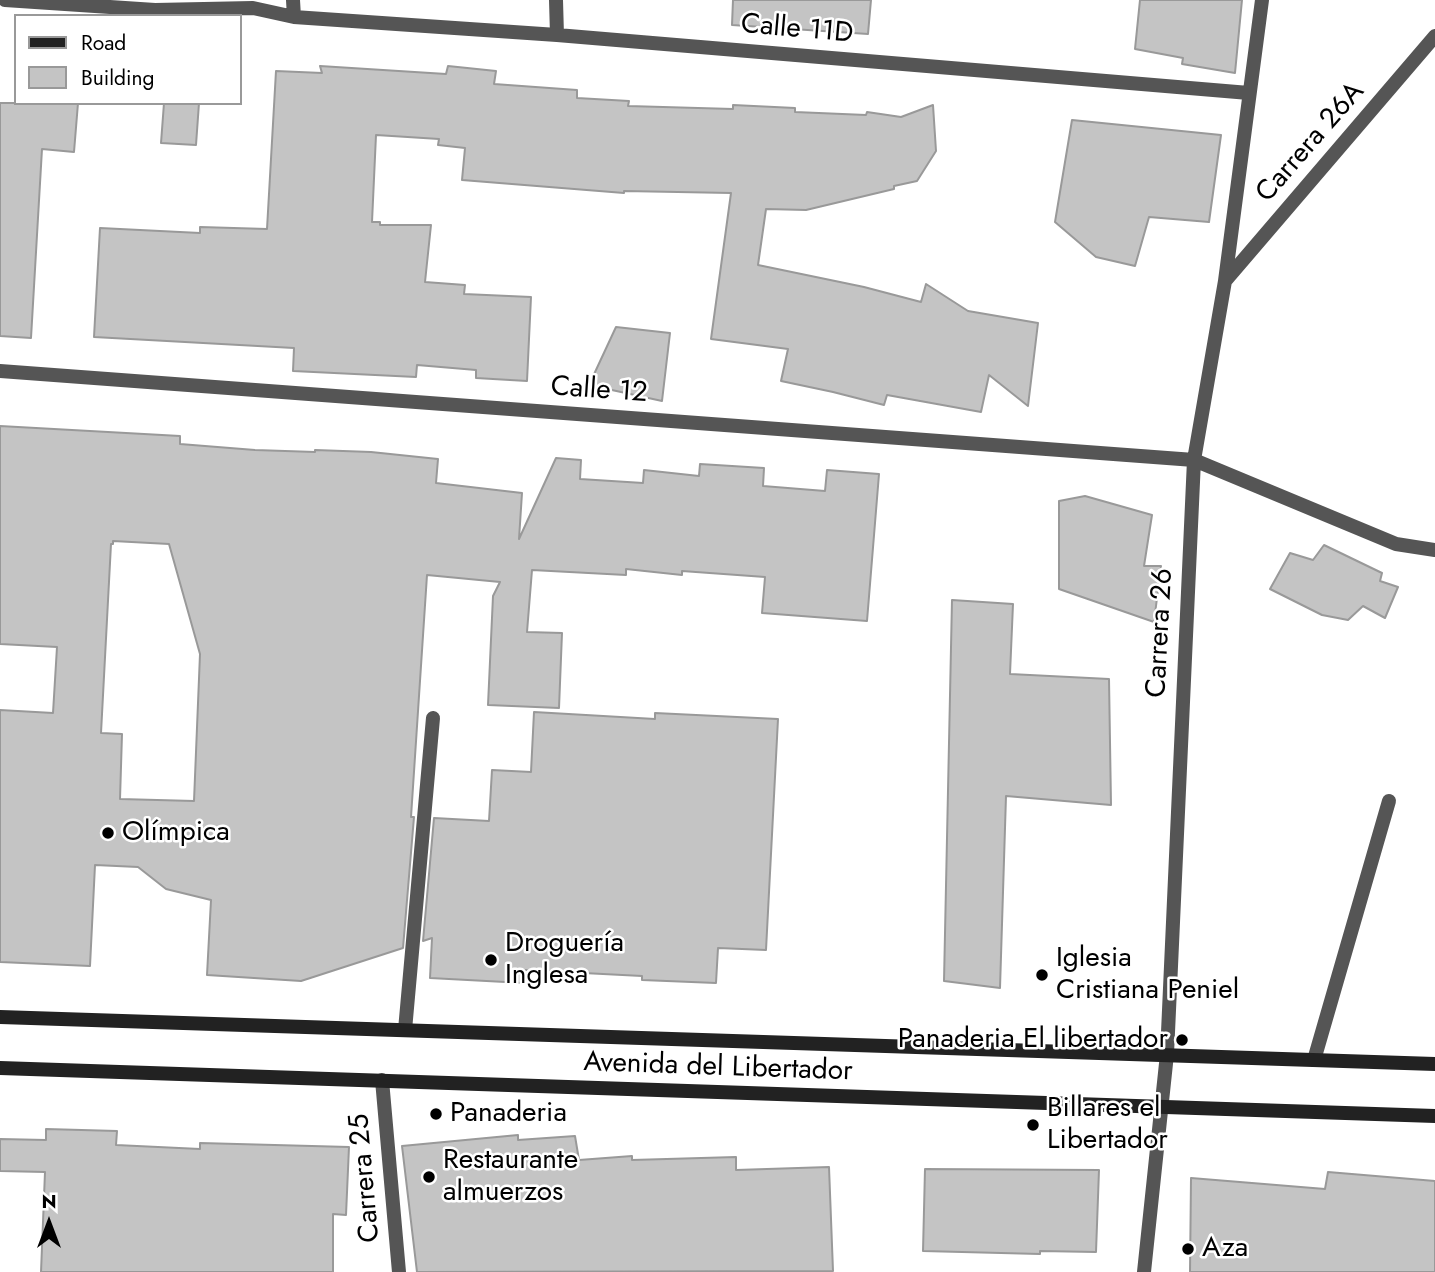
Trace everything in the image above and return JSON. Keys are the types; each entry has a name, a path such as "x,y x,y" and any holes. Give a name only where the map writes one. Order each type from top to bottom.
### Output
{"main road":[{"name":"Avenida del Libertador","path":"0,1017 1435,1064"},
{"name":"Avenida del Libertador","path":"0,1068 1435,1116"}],"street":[{"name":"Calle 11D","path":"5,0 155,10 253,8 294,17 557,35 1249,93"},
{"path":"293,0 294,17"},
{"path":"556,0 557,35"},
{"name":"Carrera 26","path":"1143,1272 1167,1054 1194,460 1225,281 1262,0"},
{"name":"Carrera 26A","path":"1225,281 1435,36"},
{"name":"Calle 12","path":"0,371 1194,460 1396,544 1435,550"},
{"path":"405,1030 433,718"},
{"path":"1314,1060 1389,801"},
{"name":"Carrera 25","path":"382,1080 399,1272"}],"building":[{"path":"733,0 871,0 868,34 732,25"},
{"path":"1140,0 1242,0 1235,73 1182,64 1183,58 1135,49"},
{"path":"320,66 446,74 448,66 496,71 494,84 577,90 577,98 629,101 628,106 733,109 733,105 795,108 795,112 866,115 867,112 901,117 933,105 936,151 917,181 806,210 766,209 758,265 921,302 926,284 968,311 1038,323 1028,406 989,375 981,412 887,395 884,405 781,381 788,349 711,339 731,193 624,193 462,180 465,148 438,145 439,139 376,135 372,222 380,222 380,225 431,225 425,282 465,285 464,294 531,297 527,381 476,378 476,370 417,365 416,377 293,371 294,348 94,337 100,228 200,233 200,227 267,229 276,71 322,73"},
{"path":"0,103 78,105 74,152 42,149 31,338 0,336"},
{"path":"164,105 199,105 196,145 161,143"},
{"path":"1072,120 1221,135 1209,222 1149,217 1135,266 1096,257 1055,222"},
{"path":"616,327 670,333 662,401 589,385"},
{"path":"0,426 180,436 180,444 255,450 371,452 438,459 436,483 522,493 519,539 556,458 581,460 580,479 643,483 644,470 699,476 700,464 764,468 763,486 825,491 827,470 879,474 867,621 762,613 765,577 682,571 682,575 626,569 626,575 532,570 527,632 562,633 559,708 488,705 493,596 500,582 427,575 411,817 414,817 403,948 301,981 207,975 211,900 166,889 138,867 95,865 90,966 0,962 0,710 53,713 57,647 0,644","holes":["113,541 169,544 200,654 194,801 120,799 122,734 101,733 111,544"]},
{"path":"1085,496 1152,515 1144,566 1161,566 1154,622 1059,589 1059,501"},
{"path":"1324,545 1382,573 1380,581 1398,587 1385,618 1363,606 1348,620 1322,615 1270,589 1290,553 1313,560"},
{"path":"952,600 1013,604 1010,674 1109,679 1111,805 1006,796 1000,988 944,981"},
{"path":"534,712 655,719 655,713 778,719 766,950 718,948 716,983 525,970 524,983 430,978 432,938 423,941 434,818 489,821 492,770 531,772"},
{"path":"46,1129 117,1131 116,1145 200,1149 200,1143 349,1147 346,1215 333,1214 333,1272 41,1272 45,1172 0,1171 0,1139 46,1140"},
{"path":"518,1135 518,1140 575,1136 579,1160 632,1156 632,1160 736,1157 736,1170 829,1167 833,1271 417,1272 402,1146"},
{"path":"925,1169 1099,1170 1096,1252 1040,1251 1040,1254 923,1251"},
{"path":"1328,1172 1435,1181 1435,1272 1190,1272 1191,1178 1325,1189"}],"place":[{"name":"Olímpica","path":"108,833"},
{"name":"Droguería Inglesa","path":"491,960"},
{"name":"Iglesia Cristiana Peniel","path":"1042,975"},
{"name":"Panaderia El libertador","path":"1182,1040"},
{"name":"Panaderia","path":"436,1114"},
{"name":"Billares el Libertador","path":"1033,1125"},
{"name":"Restaurante almuerzos","path":"429,1177"},
{"name":"Aza","path":"1188,1249"}]}
